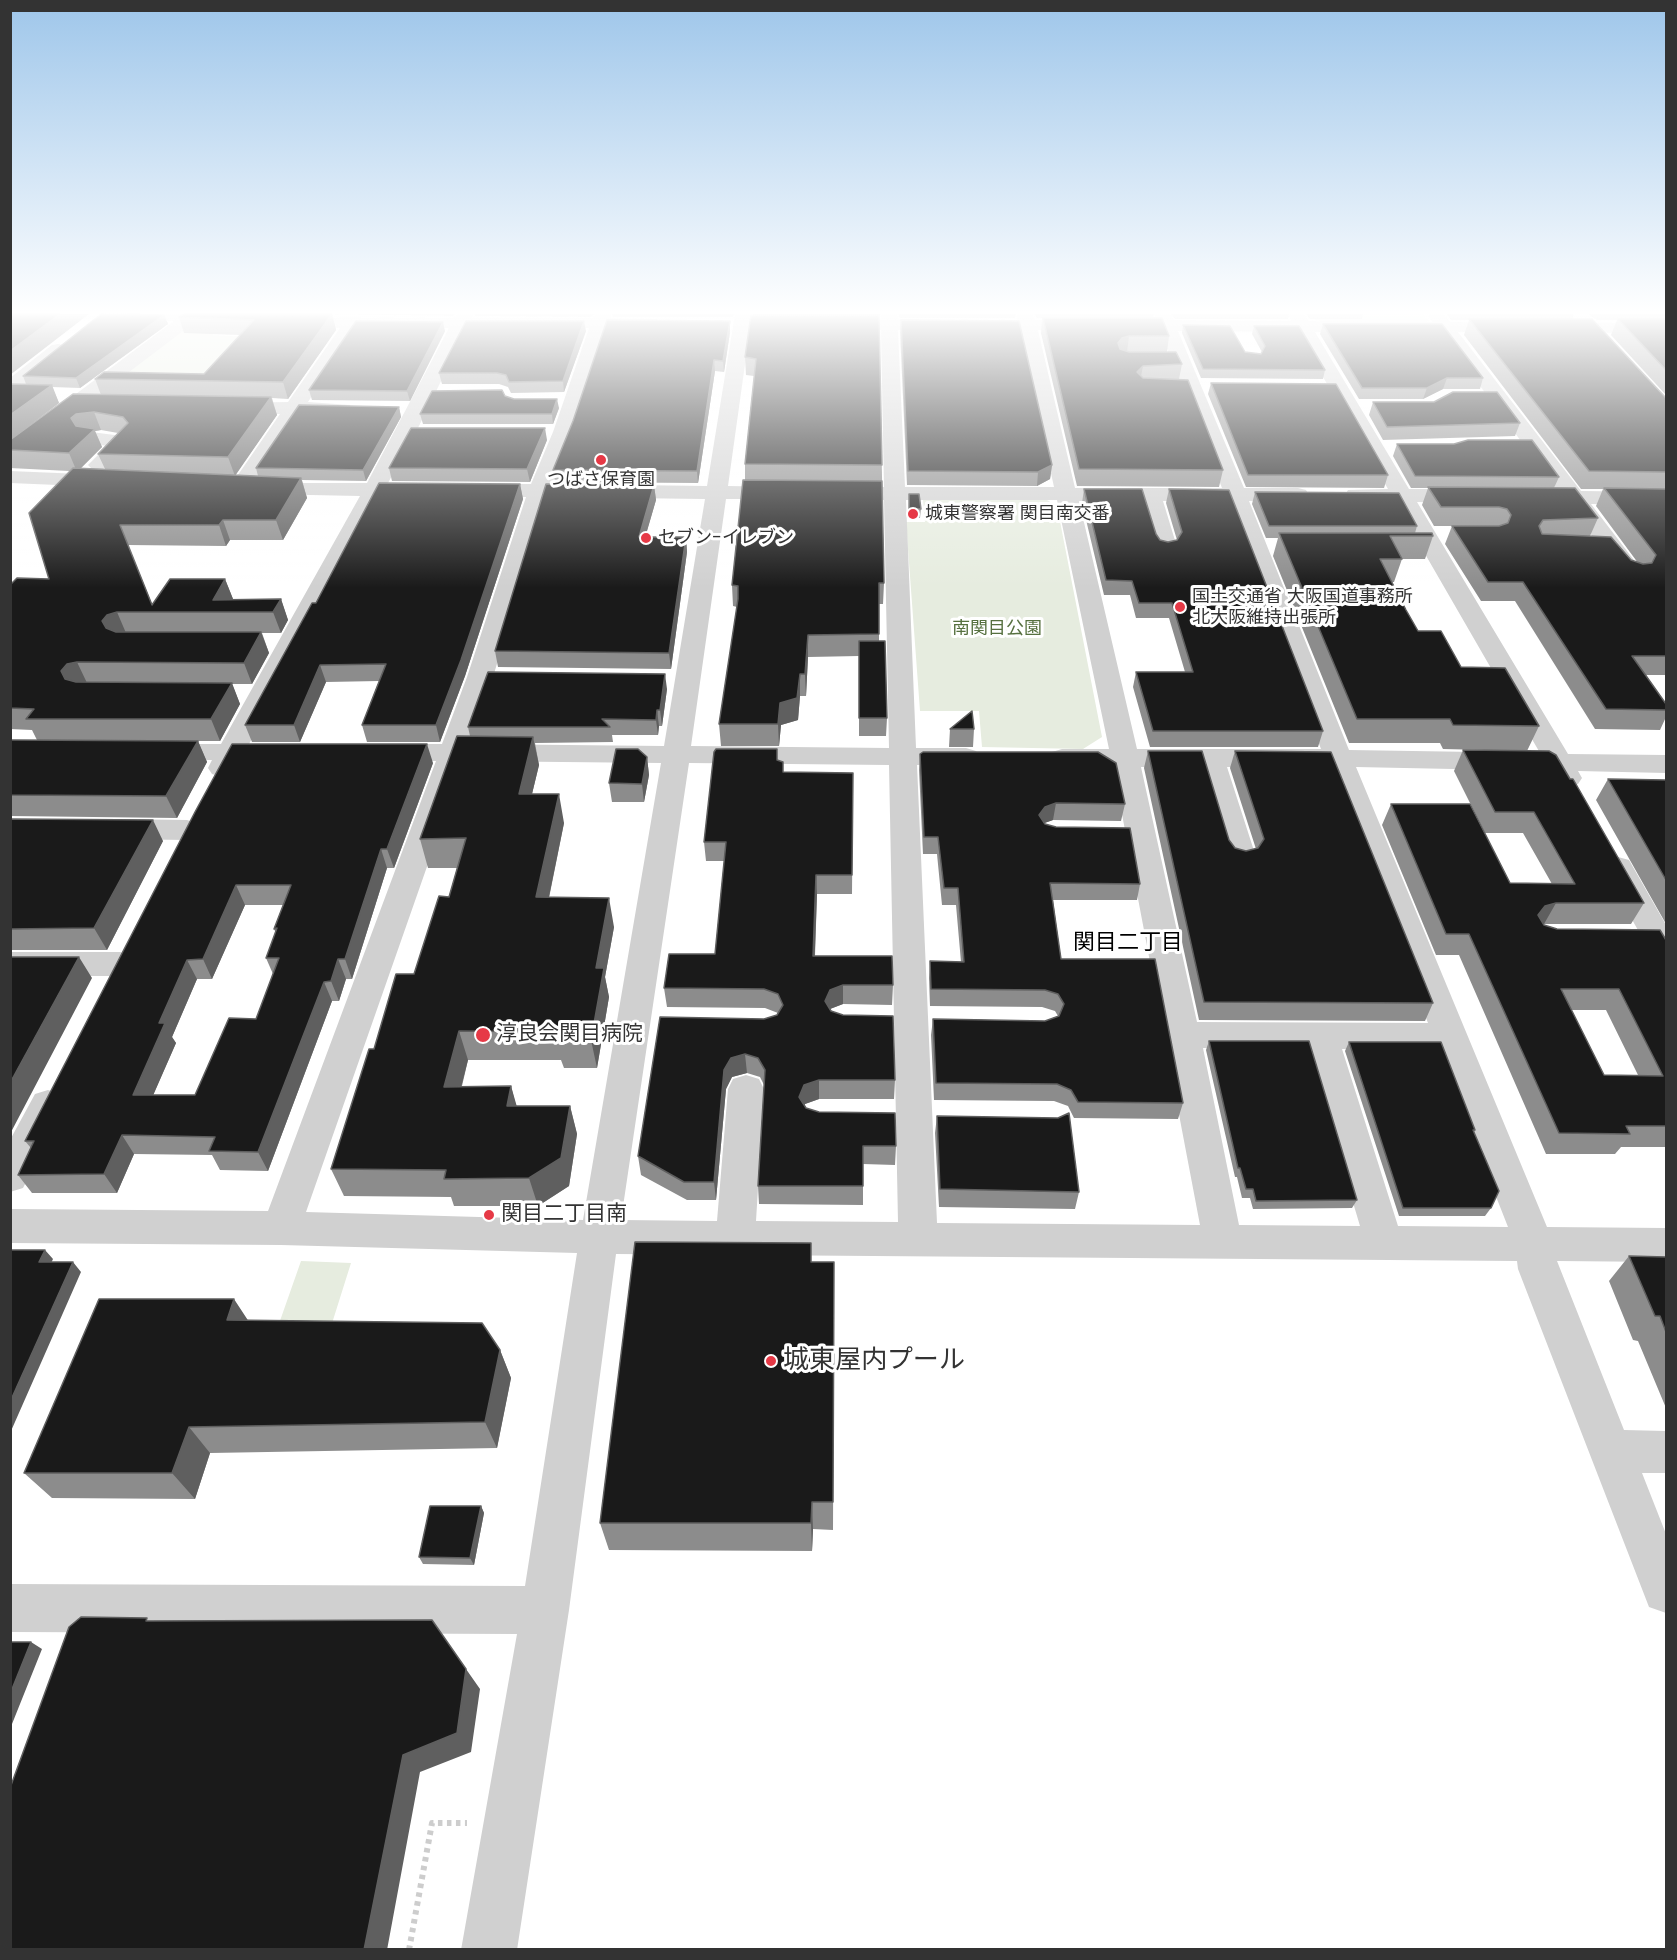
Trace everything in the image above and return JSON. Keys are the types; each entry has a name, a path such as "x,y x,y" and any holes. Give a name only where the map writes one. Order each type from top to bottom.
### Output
{"street":[{"path":"10,453 73,405"},
{"path":"242,485 294,405"},
{"path":"81,829 193,821 230,752 250,694 276,643 416,420 423,405"},
{"path":"281,1228 453,753 491,677 559,405"},
{"path":"489,1950 545,1610 599,1237 675,757 676,679 715,493 729,405"},
{"path":"892,405 902,757 924,1020 913,1116 918,1239"},
{"path":"1045,405 1125,758 1184,1035 1223,1243"},
{"path":"1207,405 1234,495 1534,1243 1538,1269 1666,1590"},
{"path":"1505,405 1576,497 1601,546 1634,575"},
{"path":"212,407 360,409"},
{"path":"1374,407 1352,407 1427,541 1583,804"},
{"path":"83,481 127,437 91,438"},
{"path":"1514,444 1535,444"},
{"path":"1375,448 1396,448"},
{"path":"10,477 124,482"},
{"path":"220,484 264,489 614,493 1494,496"},
{"path":"1150,495 1166,547"},
{"path":"1518,497 1666,498"},
{"path":"1255,547 1278,547"},
{"path":"135,752 301,752"},
{"path":"359,752 675,757 996,758"},
{"path":"1031,758 1338,758 1666,764"},
{"path":"1210,758 1241,857"},
{"path":"1108,833 1141,833"},
{"path":"1606,846 1663,945"},
{"path":"1624,938 1663,945"},
{"path":"10,964 120,965"},
{"path":"878,1020 924,1020"},
{"path":"635,1021 671,1021"},
{"path":"1184,1035 1452,1036"},
{"path":"1321,1036 1384,1242"},
{"path":"10,1177 60,1081"},
{"path":"735,1238 746,1089"},
{"path":"878,1116 948,1117"},
{"path":"10,1226 281,1228 599,1237 1666,1245"},
{"path":"1611,1451 1666,1452"},
{"path":"10,1608 75,1630 545,1610"}],"path":[{"path":"410,1950 432,1822 477,1822"}],"green space":[{"name":"南関目公園","path":"923,500 1047,500 1057,506 1102,737 1083,749 982,747 979,711 920,711 906,522 925,522"},
{"path":"301,1261 351,1263 328,1336 275,1335"}],"building":[{"path":"10,405 23,405 10,415"},
{"path":"57,405 265,405 228,457 98,454 128,423 123,417 94,412 76,414 71,418 76,426 95,429 69,453 10,450 10,440"},
{"path":"299,405 399,407 363,470 256,468"},
{"path":"424,405 555,405 552,414 420,414"},
{"path":"578,405 707,405 697,471 553,470"},
{"path":"751,405 881,405 882,465 745,464"},
{"path":"905,405 1038,405 1052,465 1038,472 908,471"},
{"path":"1064,405 1198,405 1223,470 1079,469"},
{"path":"1220,405 1348,405 1388,475 1248,475"},
{"path":"1375,405 1507,405 1520,423 1387,427"},
{"path":"1537,405 1666,405 1666,472 1589,471"},
{"path":"411,428 545,428 527,469 389,468"},
{"path":"1468,440 1532,440 1559,477 1415,476 1397,444 1454,444"},
{"path":"73,468 301,478 276,520 223,520 219,525 120,525 152,605 170,579 225,579 213,600 281,599 273,612 117,612 107,615 102,621 106,628 116,632 261,632 244,663 77,662 67,664 61,671 65,679 76,682 232,683 211,719 26,719 34,709 10,708 10,585 17,578 49,579 29,513"},
{"path":"743,480 882,481 884,583 879,583 879,634 808,635 805,674 800,674 797,698 780,703 778,724 719,724 738,599 738,586 732,585"},
{"path":"379,483 520,484 461,660 436,725 362,725 386,664 320,665 294,725 245,725 312,603 316,603"},
{"path":"546,484 654,485 639,537 686,537 669,653 495,651"},
{"path":"1428,487 1575,488 1598,518 1543,520 1539,526 1542,534 1611,537 1631,560 1643,564 1652,563 1656,555 1604,488 1666,489 1666,656 1632,656 1666,704 1666,710 1606,709 1523,582 1488,582 1452,526 1499,526 1508,523 1511,515 1507,509 1441,507"},
{"path":"1084,489 1142,489 1156,534 1160,540 1168,542 1177,540 1182,532 1169,489 1229,490 1323,731 1153,731 1136,672 1193,672 1172,603 1139,603 1132,581 1106,580"},
{"path":"1255,492 1399,493 1417,526 1269,526"},
{"path":"909,494 919,494 921,509 909,509"},
{"path":"1279,533 1432,533 1433,536 1390,536 1402,559 1380,559 1406,610 1418,631 1441,631 1461,667 1505,668 1539,726 1453,725 1450,719 1357,719"},
{"path":"859,641 885,641 887,718 859,718"},
{"path":"488,672 665,674 660,710 657,710 656,720 602,719 610,727 468,727"},
{"path":"972,711 974,729 950,729"},
{"path":"457,736 533,737 519,794 559,794 536,897 609,898 596,968 604,968 591,1040 557,1040 558,1032 459,1031 444,1087 511,1086 507,1106 570,1106 561,1158 529,1178 444,1179 446,1170 331,1169 369,1049 374,1049 396,974 414,974 439,896 449,897 466,838 420,839"},
{"path":"10,740 198,741 166,796 10,795"},
{"path":"232,744 427,744 387,849 381,849 345,959 338,959 331,981 324,982 258,1152 209,1151 215,1137 122,1135 104,1174 18,1175 34,1141 25,1141","holes":["236,885 291,885 274,929 277,928 266,958 279,958 256,1019 229,1018 195,1095 133,1095 165,1023 159,1023 187,960 203,959"]},
{"path":"616,749 638,749 647,757 642,784 609,783"},
{"path":"716,749 777,749 777,760 783,762 783,772 853,773 852,875 816,875 813,956 892,956 893,985 843,985 830,990 825,1001 831,1011 843,1015 893,1016 895,1080 819,1080 804,1085 799,1097 806,1108 819,1112 895,1113 896,1146 863,1146 863,1186 758,1186 765,1070 758,1058 745,1054 731,1058 724,1070 714,1182 684,1182 638,1156 660,1017 764,1019 777,1015 783,1005 778,994 764,989 664,988 669,954 715,954 726,842 704,842"},
{"path":"1463,750 1549,751 1556,755 1570,779 1573,779 1644,903 1556,903 1545,906 1538,915 1544,925 1557,929 1660,930 1666,940 1666,1126 1626,1126 1630,1134 1559,1133 1469,934 1446,934 1391,804 1470,804 1510,883 1575,884 1534,812 1495,812","holes":["1561,989 1619,989 1663,1076 1604,1075"]},
{"path":"1148,751 1202,751 1229,840 1235,848 1246,851 1258,848 1264,839 1235,751 1331,752 1433,1003 1204,1002"},
{"path":"923,752 1098,752 1116,763 1125,804 1056,803 1045,807 1039,815 1045,824 1056,827 1130,828 1140,884 1050,883 1061,959 1155,959 1183,1103 1078,1102 1071,1090 1057,1084 936,1083 933,1019 1045,1021 1059,1016 1064,1004 1058,994 1045,990 931,989 930,961 964,962 958,888 944,888 938,837 924,837 920,754"},
{"path":"1608,779 1666,780 1666,880"},
{"path":"10,819 153,820 94,928 10,929"},
{"path":"10,957 79,957 10,1083"},
{"path":"1209,1041 1309,1041 1357,1200 1256,1201 1253,1189 1246,1189 1240,1168 1238,1168"},
{"path":"1349,1042 1441,1042 1475,1130 1473,1130 1499,1191 1491,1208 1403,1208"},
{"path":"1069,1113 1079,1192 940,1189 937,1116 1058,1118"},
{"path":"635,1242 811,1243 811,1262 834,1262 833,1502 812,1502 811,1523 600,1523"},
{"path":"10,1250 45,1250 39,1262 73,1262 10,1402"},
{"path":"1629,1256 1666,1257 1666,1332 1660,1316 1655,1316"},
{"path":"99,1299 234,1299 227,1320 482,1323 500,1350 485,1422 189,1427 172,1473 24,1473"},
{"path":"430,1506 481,1506 470,1558 419,1557"},
{"path":"81,1617 147,1618 146,1621 432,1620 466,1669 457,1733 403,1755 364,1950 10,1950 10,1788 69,1627"},
{"path":"10,1642 31,1642 10,1694"}],"place":[{"name":"つばさ保育園","path":"601,460"},
{"name":"城東警察署 関目南交番","path":"913,514"},
{"name":"セブン-イレブン","path":"646,538"},
{"name":"国土交通省 大阪国道事務所 北大阪維持出張所","path":"1180,607"},
{"name":"淳良会関目病院","path":"483,1035"},
{"name":"関目二丁目南","path":"489,1215"},
{"name":"城東屋内プール","path":"771,1361"}],"district":[{"name":"関目二丁目","path":"1128,943"}]}
